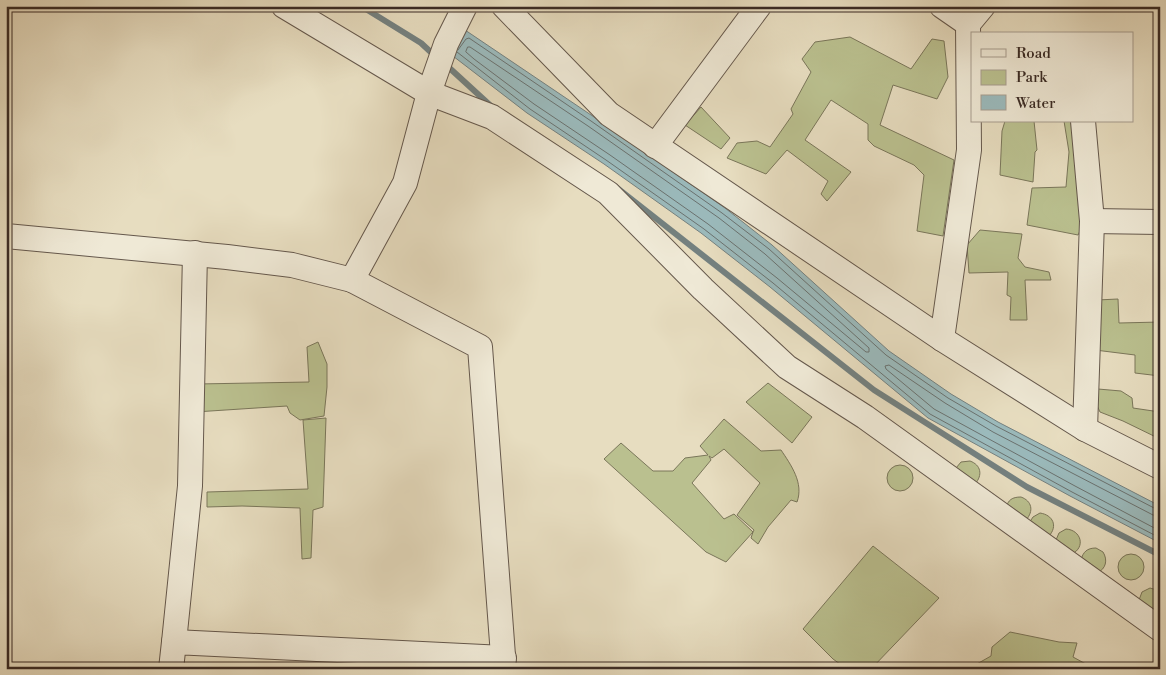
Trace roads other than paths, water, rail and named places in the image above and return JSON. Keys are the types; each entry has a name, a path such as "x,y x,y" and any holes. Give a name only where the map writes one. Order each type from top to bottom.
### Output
{"street":[{"path":"284,6 429,93 492,118 608,194 703,289 787,367 865,417 1160,629"},
{"path":"504,6 609,114 942,339 1085,429 1160,467"},
{"path":"655,146 759,6"},
{"path":"942,6 975,15 974,32"},
{"path":"352,280 405,183 429,93 446,44 462,12"},
{"path":"942,339 969,150 971,105"},
{"path":"1083,122 1092,221 1085,429"},
{"path":"1092,221 1160,222"},
{"path":"6,236 195,253 292,265 352,280 480,347 504,663 174,642"},
{"path":"171,669 190,486 195,253"}],"water":[{"path":"465,30 725,208 772,245 889,351 951,394 998,422 1160,506 1160,543 928,418 770,287 701,233 604,164 527,113 449,53"}],"waterway":[{"path":"361,6 421,43 436,57"},
{"path":"444,63 492,107"},
{"path":"616,187 874,390 1027,487 1160,555"}]}
